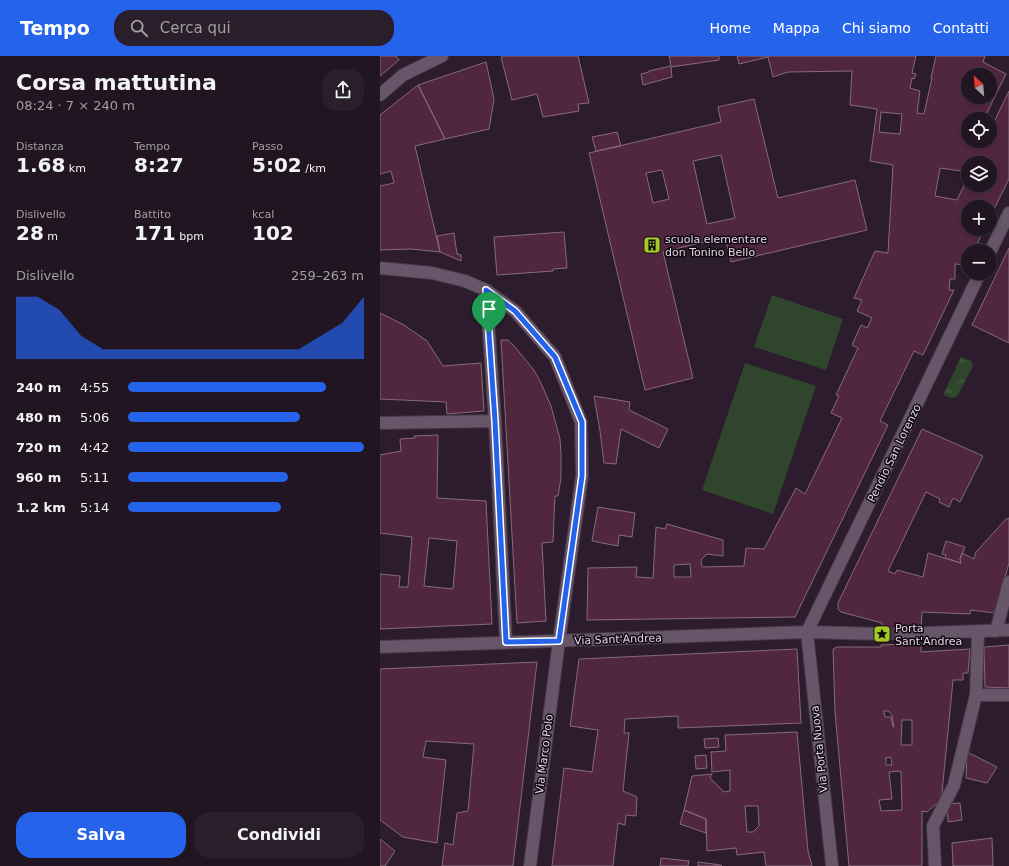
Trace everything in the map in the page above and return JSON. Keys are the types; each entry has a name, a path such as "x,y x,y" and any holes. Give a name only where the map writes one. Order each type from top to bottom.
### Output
{"street":[{"path":"380,95 403,75 442,56"},
{"path":"994,244 1009,213"},
{"name":"Via Marco Polo","path":"380,268 432,273 465,280 486,290 515,311 555,357 582,422 582,476 530,866"},
{"name":"Pendio San Lorenzo","path":"807,632 977,280"},
{"path":"486,290 495,421 506,642"},
{"path":"380,423 495,421"},
{"path":"996,631 1009,582"},
{"path":"901,634 1009,630"},
{"name":"Via Sant'Andrea","path":"380,647 807,632 882,634"},
{"name":"Via Porta Nuova","path":"807,632 832,866"},
{"path":"936,866 933,826 954,785 976,695 978,632"},
{"path":"976,695 1009,695"}],"green space":[{"path":"772,295 843,319 826,370 754,347"},
{"path":"961,357 971,361 973,366 956,397 953,398 943,395"},
{"path":"745,363 816,386 773,514 702,490"}],"building":[{"path":"380,56 396,56 399,60 380,76"},
{"path":"578,56 589,103 578,104 579,111 543,117 537,94 512,100 501,57"},
{"path":"669,56 719,56 719,60 671,67 672,77 643,85 641,74 671,66"},
{"path":"737,56 916,56 912,73 916,74 914,79 912,78 910,88 920,91 917,113 924,114 936,56 985,56 983,62 994,68 961,68 961,104 991,104 987,112 961,112 961,148 997,148 997,116 1009,91 1009,179 997,203 997,200 961,200 961,236 981,236 977,244 961,244 961,265 955,264 955,279 950,279 949,290 954,290 923,355 914,351 880,421 888,425 795,617 587,620 588,568 637,567 636,577 653,578 656,527 665,529 667,524 723,540 723,556 707,554 701,560 702,567 744,566 746,548 764,549 796,488 805,494 842,418 831,413 839,396 836,395 858,348 852,345 861,325 867,328 872,318 857,311 862,300 854,298 875,251 888,253 893,165 870,161 877,109 850,105 852,71 788,72 773,77 768,57 739,64","holes":["881,112 902,114 900,134 879,132","690,564 691,577 674,577 674,565"]},
{"path":"486,62 494,99 489,129 445,139 418,85"},
{"path":"997,69 1006,74 997,92"},
{"path":"418,85 445,139 415,146 440,252 411,249 380,250 380,186 394,183 391,171 380,174 380,115"},
{"name":"scuola elementare don Tonino Bello","path":"754,99 778,198 855,180 867,230 731,262 725,237 663,252 693,378 645,390 589,153 721,122 718,107","holes":["721,155 735,218 707,224 693,161","662,170 669,199 653,203 646,173"]},
{"path":"617,132 621,146 596,151 592,137"},
{"path":"564,232 567,268 553,269 553,271 497,275 494,237"},
{"path":"454,233 457,254 461,255 461,261 440,252 437,236"},
{"path":"1009,248 1009,343 972,325 994,280 997,280 997,273"},
{"path":"380,313 404,325 427,341 443,366 481,363 484,411 447,414 446,402 380,399"},
{"path":"501,340 508,340 533,369 551,406 560,439 561,478 558,496 555,496 553,542 542,543 546,621 517,623"},
{"path":"594,396 630,402 629,410 668,429 659,448 621,429 616,464 604,463"},
{"path":"922,429 983,456 960,502 953,498 949,507 939,502 940,499 926,492 888,571 895,574 897,570 923,577 928,553 961,563 960,559 962,553 974,559 976,552 1006,519 1009,518 1009,563 995,613 971,610 970,614 922,612 921,627 901,629 882,628 882,623 841,612 838,609 838,603"},
{"path":"438,435 437,498 486,501 492,624 380,629 380,574 400,576 399,587 408,587 412,537 380,533 380,455 401,451 400,439 415,438 414,436","holes":["429,538 457,541 453,589 424,586"]},
{"path":"598,507 635,513 632,537 619,535 618,546 592,541"},
{"path":"946,541 965,547 960,559 961,563 945,558 946,555 942,554"},
{"path":"882,628 901,629 900,639 882,639"},
{"path":"921,643 921,652 970,649 968,673 963,673 963,680 953,680 941,803 937,803 927,812 922,811 922,866 849,866 835,712 833,649 837,647 881,647 881,645","holes":["884,711 888,711 892,715 894,727 891,717 885,717","902,720 912,720 912,745 901,745","891,757 892,765 886,765 886,758","901,771 902,810 881,811 879,800 892,799 889,772"]},
{"path":"1009,645 1009,688 985,687 984,647"},
{"path":"797,649 801,723 678,728 678,716 625,719 624,733 629,733 623,791 637,797 636,816 626,815 625,825 618,823 613,866 552,866 564,768 592,772 598,730 570,726 579,659"},
{"path":"537,662 513,866 442,866 445,843 453,845 457,813 468,811 474,744 426,741 423,757 446,760 437,843 403,837 380,820 380,669"},
{"path":"797,732 808,851 812,866 766,866 764,852 737,855 736,848 707,851 706,819 684,810 692,776 712,774 710,778 724,792 730,791 730,770 712,772 711,752 726,751 725,735","holes":["745,806 758,806 759,826 753,832 747,832"]},
{"path":"718,738 719,747 705,748 704,739"},
{"path":"967,752 997,767 987,783 966,778"},
{"path":"706,755 707,768 696,769 695,756"},
{"path":"960,803 962,820 948,822 947,804"},
{"path":"684,810 706,819 706,833 680,824"},
{"path":"992,838 993,866 953,866 952,843"},
{"path":"380,839 395,851 385,866 380,866"},
{"path":"661,858 689,861 688,866 660,866"},
{"path":"698,862 721,865 722,866 698,866"}],"tunnel":[{"path":"882,634 901,634"}],"place":[{"name":"scuola elementare don Tonino Bello","path":"652,245"},
{"name":"Porta Sant'Andrea","path":"882,634"}],"route":[{"path":"486,290 515,311 555,357 582,422 582,476 559,641 506,642 489,333 486,290"}]}
